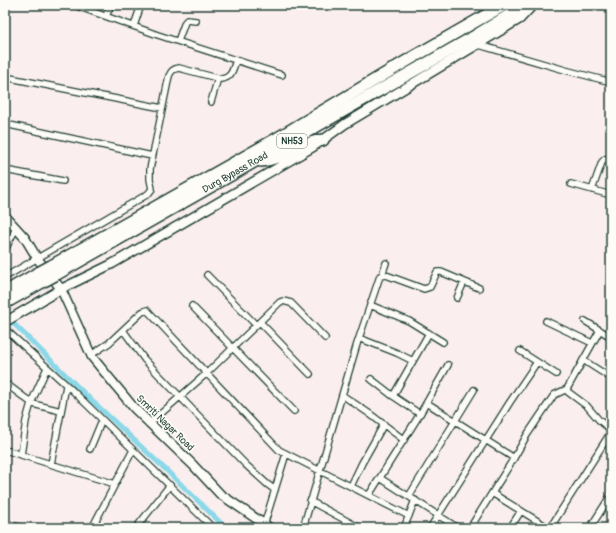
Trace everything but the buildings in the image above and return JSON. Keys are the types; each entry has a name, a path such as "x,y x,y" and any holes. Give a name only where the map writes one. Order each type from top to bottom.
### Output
{"highway":[{"name":"Durg Bypass Road","path":"54,270 504,5"},
{"name":"Durg Bypass Road","path":"6,299 42,276 255,161 475,36 526,5"},
{"path":"255,161 278,158 305,144 323,140"}],"street":[{"path":"74,5 282,75"},
{"path":"106,16 111,5"},
{"path":"134,26 141,5"},
{"path":"5,322 61,289 132,252 313,147 345,124 520,19 533,5"},
{"path":"178,41 185,22 187,20 196,21"},
{"path":"479,44 611,82"},
{"path":"5,277 148,194 152,189 149,174 168,76 174,68 179,68 218,78 225,78 229,77 236,60"},
{"path":"5,76 162,108"},
{"path":"211,102 218,78"},
{"path":"5,124 152,156"},
{"path":"592,190 602,162 605,159 611,158"},
{"path":"5,170 62,181"},
{"path":"571,184 611,195"},
{"name":"Smriti Nagar Road","path":"5,216 32,248 37,258 61,289 91,356 134,408 193,465 220,494 267,526"},
{"path":"5,250 16,228"},
{"path":"303,528 359,338 378,279 382,275 386,263"},
{"path":"382,275 424,289 430,287 437,272 446,273 479,288"},
{"path":"207,275 310,374"},
{"path":"457,298 464,282"},
{"path":"149,424 207,373 280,302 292,303 325,338"},
{"path":"370,305 409,321 444,342"},
{"path":"192,306 294,412"},
{"path":"91,356 109,343 142,312 147,310 274,445 286,454 409,516"},
{"path":"546,321 592,343"},
{"path":"585,321 611,337"},
{"path":"5,329 102,420 213,528"},
{"path":"123,330 144,359 180,397 246,465 276,490"},
{"path":"470,528 527,435 554,395 567,389 600,330"},
{"path":"393,396 429,333"},
{"path":"359,338 413,361"},
{"path":"520,351 556,374"},
{"path":"583,360 611,378"},
{"path":"430,528 537,362"},
{"path":"369,495 427,403 448,365"},
{"path":"21,455 26,421 31,403 47,368"},
{"path":"371,379 420,414"},
{"path":"5,383 31,403 61,411"},
{"path":"51,464 66,386"},
{"path":"492,493 550,528 609,441 611,431 587,406 568,392 567,389"},
{"path":"409,496 474,390"},
{"path":"342,395 384,424 404,440"},
{"path":"427,403 514,458"},
{"path":"90,449 102,420"},
{"path":"351,486 384,424"},
{"path":"5,450 115,484"},
{"path":"92,528 133,450"},
{"path":"267,526 286,454"},
{"path":"380,478 458,528"},
{"path":"136,528 170,486"},
{"path":"590,528 611,495"},
{"path":"404,528 415,500"},
{"path":"310,501 360,528"},
{"path":"510,528 521,511"},
{"path":"5,523 13,527 23,528"}],"waterway":[{"path":"5,315 85,394 226,528"}]}
